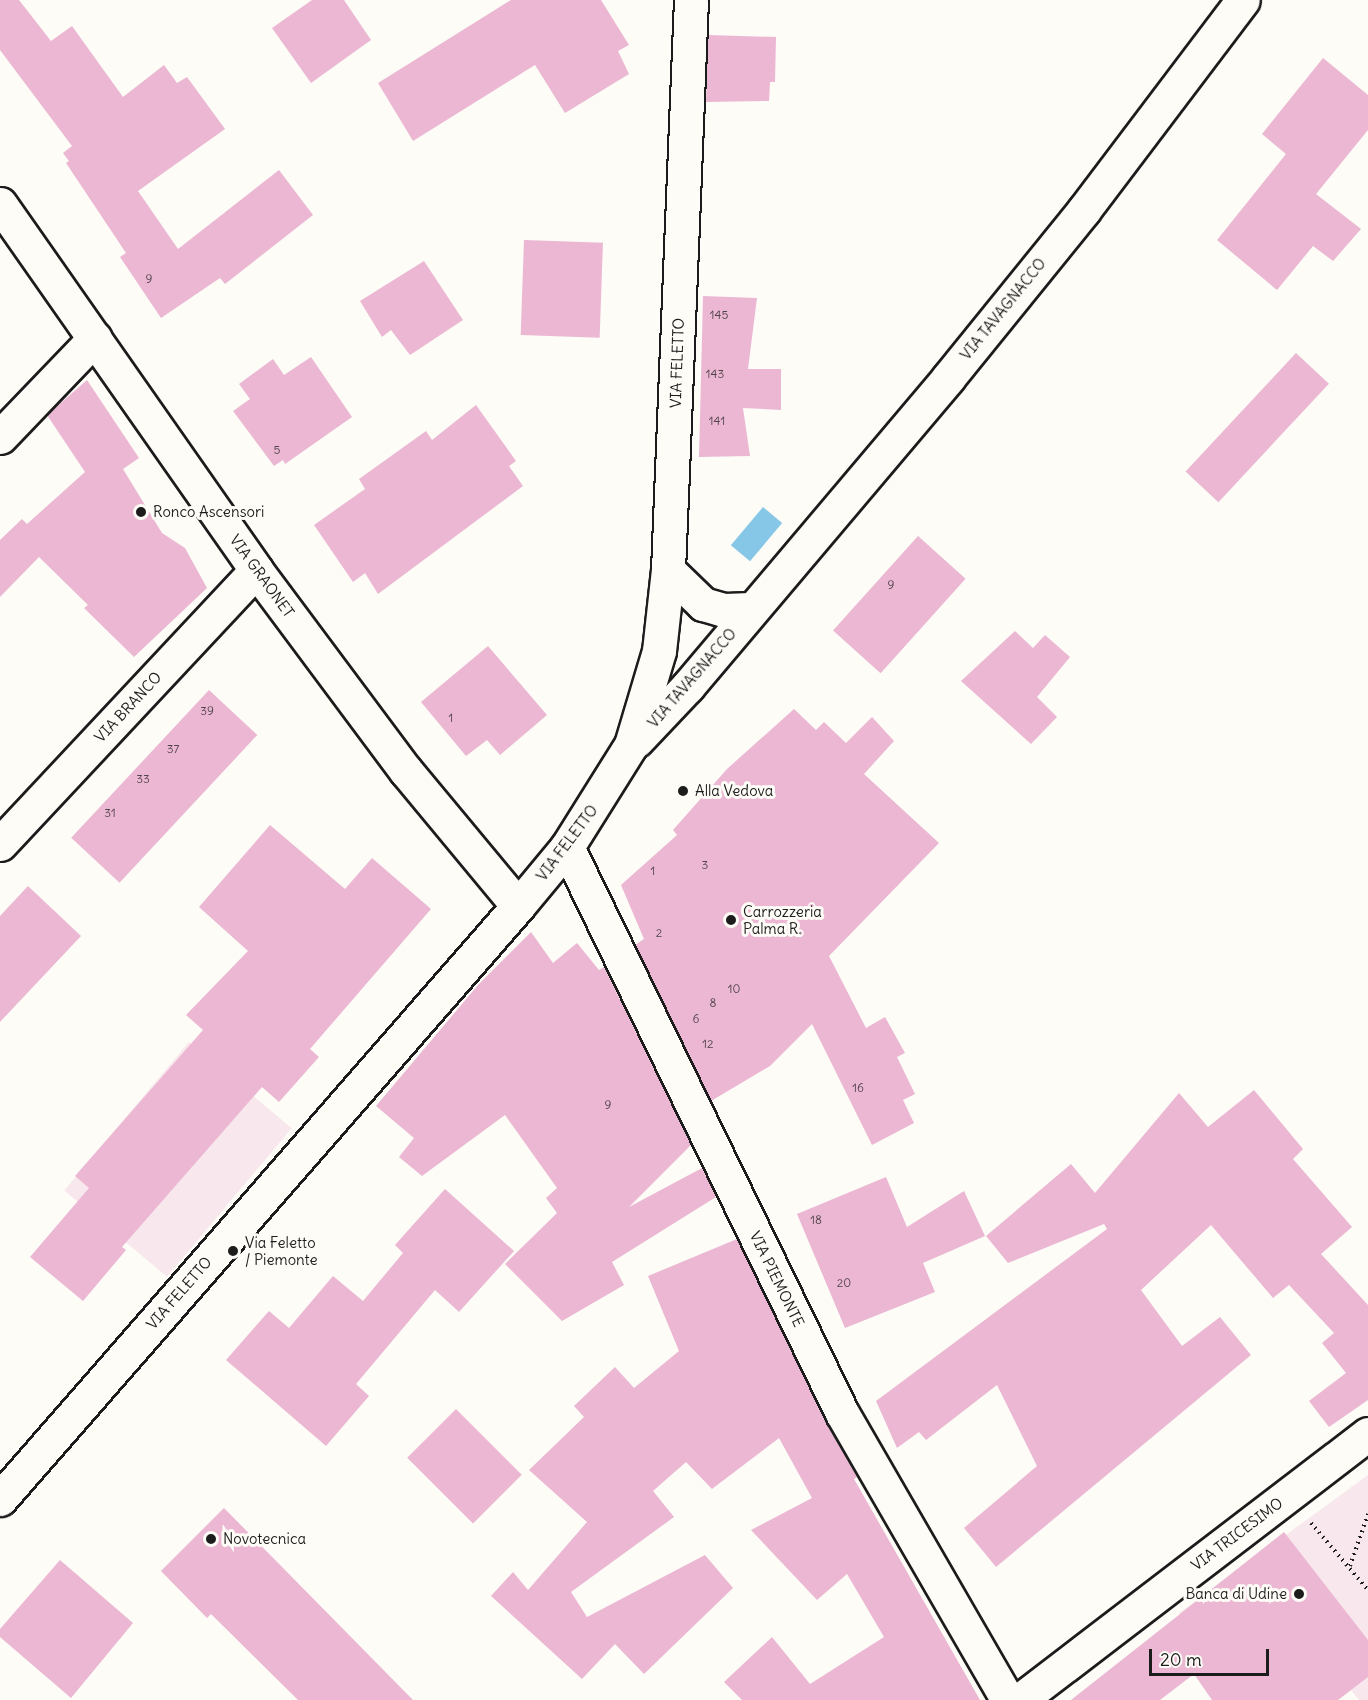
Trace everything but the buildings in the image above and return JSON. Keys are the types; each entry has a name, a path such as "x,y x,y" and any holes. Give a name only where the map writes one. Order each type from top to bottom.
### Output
{"street":[{"name":"VIA FELETTO","path":"0,1499 518,906 567,847 631,745 659,651 668,570 691,0"},
{"name":"VIA TAVAGNACCO","path":"631,745 688,686 1006,307 1243,0"},
{"name":"VIA GRAONET","path":"0,204 256,570 406,771 518,906"},
{"path":"0,437 95,338"},
{"name":"VIA BRANCO","path":"0,844 256,570"},
{"name":"VIA TAVAGNACCO","path":"668,570 703,604 724,610 751,609"},
{"name":"VIA PIEMONTE","path":"567,847 842,1413 1008,1700"},
{"name":"VIA TRICESIMO","path":"1020,1700 1368,1434"}],"path":[{"path":"1287,1496 1350,1566 1368,1590"},
{"path":"1350,1566 1368,1514"}],"shaded area":[{"path":"189,1042 292,1128 167,1277 64,1191"},
{"path":"1368,1475 1368,1700 1359,1700 1351,1690 1338,1700 1255,1700 1225,1674 1179,1613"}],"water":[{"path":"763,507 782,523 750,561 731,545"}],"place":[{"name":"Ronco Ascensori","path":"141,512"},
{"name":"Alla Vedova","path":"683,791"},
{"name":"Carrozzeria Palma R.","path":"731,920"},
{"name":"Via Feletto / Piemonte","path":"233,1251"},
{"name":"Novotecnica","path":"211,1539"},
{"name":"Banca di Udine","path":"1299,1594"}]}
